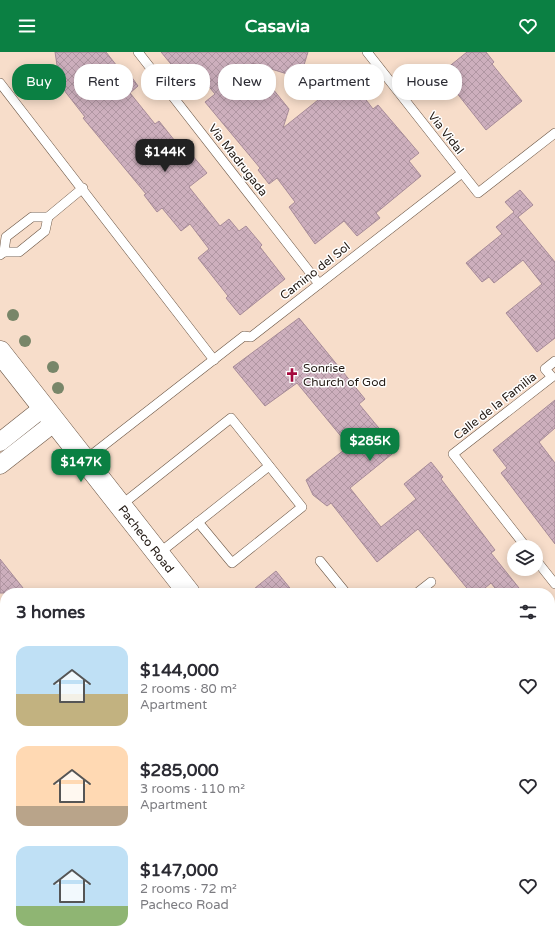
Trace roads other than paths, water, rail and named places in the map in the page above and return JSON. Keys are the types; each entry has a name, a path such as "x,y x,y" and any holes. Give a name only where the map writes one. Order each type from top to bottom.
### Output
{"street":[{"name":"Pacheco Road","path":"0,352 185,588"},
{"path":"0,442 49,415"},
{"path":"0,465 49,415"}],"lane":[{"name":"Via Madrugada","path":"138,52 319,284"},
{"name":"Via Vidal","path":"367,52 462,173"},
{"path":"0,83 83,188 214,360"},
{"path":"462,173 478,193 555,133"},
{"name":"Camino del Sol","path":"85,460 244,336 251,337 462,173"},
{"path":"48,216 45,231 19,252 2,253 6,236 32,217 48,216 83,188"},
{"name":"Calle de la Familia","path":"521,540 453,454 552,377 545,369 555,361"},
{"path":"120,506 231,418 302,507 232,563 201,519"},
{"path":"158,554 269,466"},
{"path":"320,561 342,588"},
{"path":"543,569 555,584"},
{"path":"423,588 431,582"}],"place":[{"name":"Sonrise Church of God","path":"292,375"}]}
